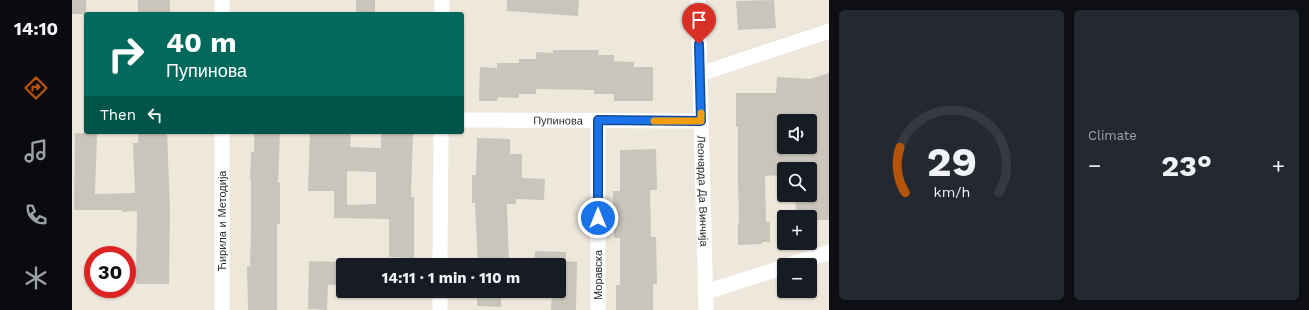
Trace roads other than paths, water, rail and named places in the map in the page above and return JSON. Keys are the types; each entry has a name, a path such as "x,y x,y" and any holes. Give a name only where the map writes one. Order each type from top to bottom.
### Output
{"street":[{"path":"222,0 222,12"},
{"path":"442,0 442,12"},
{"name":"Леонарда Да Винчија","path":"698,0 706,310"},
{"path":"700,74 829,31"},
{"name":"Пупинова","path":"464,120 701,121"},
{"name":"Моравска","path":"598,120 598,310"},
{"name":"Ћирила и Методија","path":"222,134 222,310"},
{"path":"440,258 441,134"},
{"path":"811,258 829,252"},
{"path":"706,292 777,269"},
{"path":"440,298 440,310"}]}
